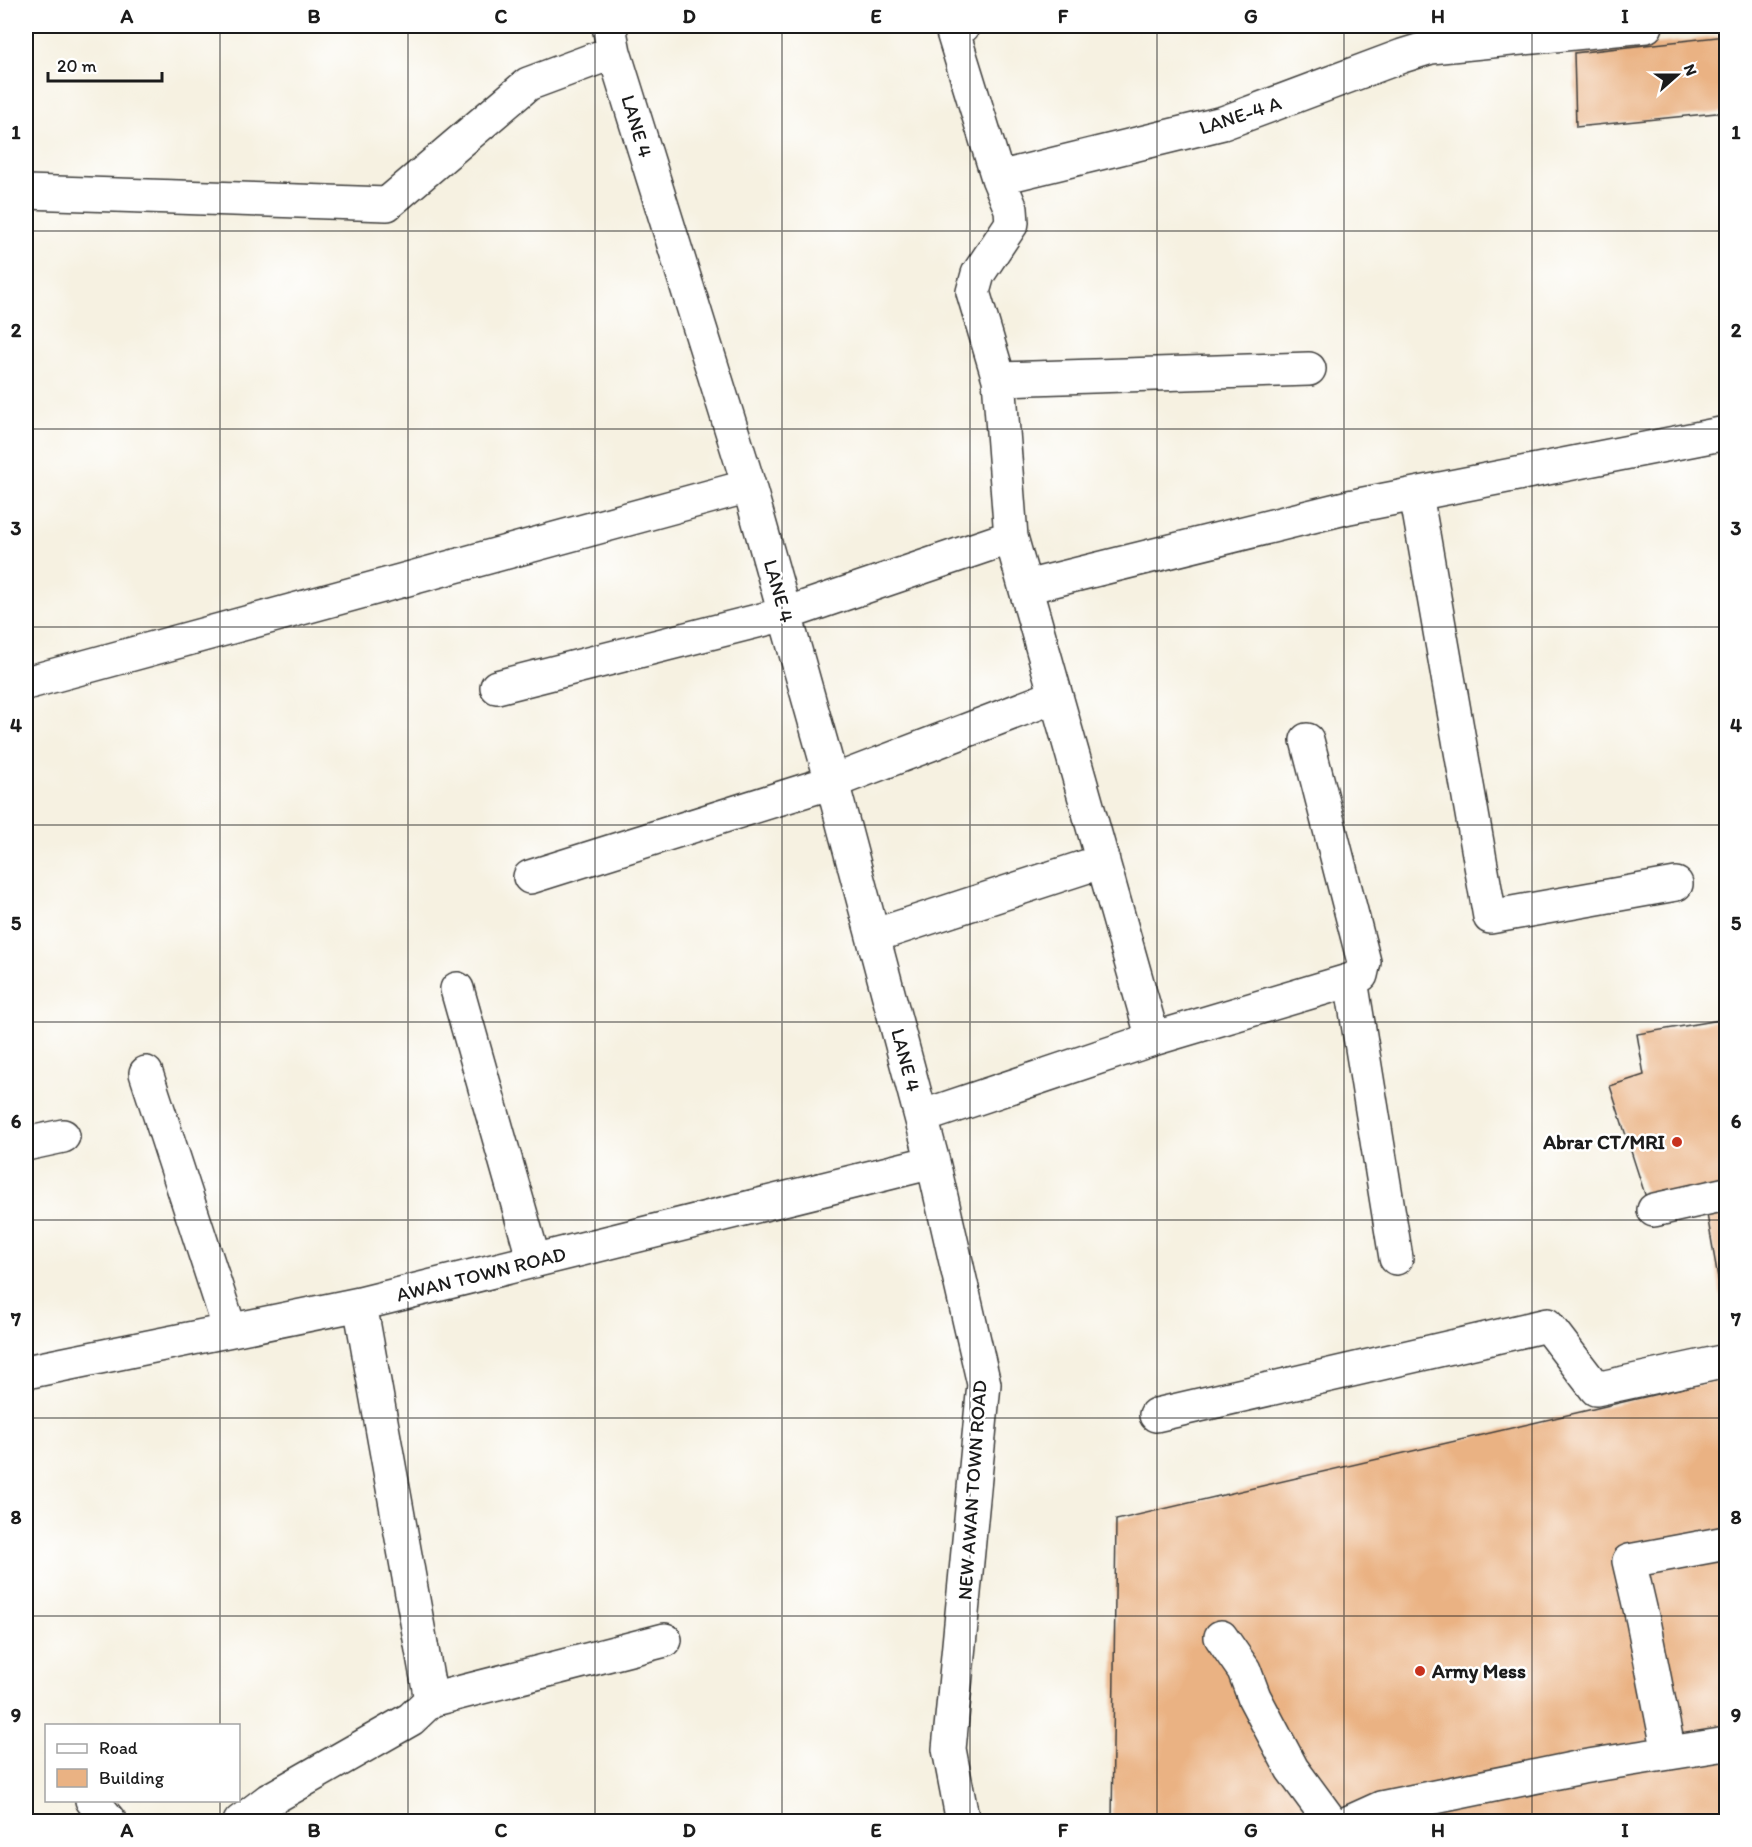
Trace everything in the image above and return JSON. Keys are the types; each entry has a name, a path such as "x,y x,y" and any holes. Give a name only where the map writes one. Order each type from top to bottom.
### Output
{"street":[{"path":"963,26 952,29 998,178 1011,209 1012,223 978,274 973,292 999,379 1011,537 1153,1039"},
{"name":"LANE-4 A","path":"998,178 1223,123 1431,47 1646,26"},
{"path":"26,192 387,204 528,84 611,39"},
{"name":"LANE 4","path":"611,39 749,486 832,782 933,1162"},
{"path":"999,379 1309,369"},
{"path":"1026,587 1349,507 1726,433"},
{"path":"26,683 749,486"},
{"path":"1416,494 1490,917 1676,884"},
{"path":"497,687 785,614 1011,537"},
{"path":"530,877 832,782 1056,696"},
{"path":"921,1117 1153,1039 1351,980 1361,975 1364,962 1307,740"},
{"path":"873,936 1102,861"},
{"path":"1351,980 1396,1258"},
{"path":"457,989 534,1261"},
{"path":"146,1073 230,1330"},
{"path":"26,1144 63,1136"},
{"name":"AWAN TOWN ROAD","path":"26,1372 360,1304 933,1162"},
{"name":"NEW AWAN TOWN ROAD","path":"933,1162 984,1384 949,1749 963,1821"},
{"path":"1654,1210 1726,1194"},
{"path":"360,1304 431,1700"},
{"path":"1156,1415 1547,1325 1596,1389 1726,1361"},
{"path":"1669,1753 1629,1561 1726,1543"},
{"path":"1221,1637 1244,1670 1254,1697 1292,1769 1331,1821"},
{"path":"240,1821 269,1800 411,1719 431,1700 665,1640"},
{"path":"1350,1821 1381,1808 1582,1767 1726,1744"},
{"path":"94,1802 110,1821"}],"building":[{"path":"1726,36 1726,112 1576,127 1574,53"},
{"name":"Abrar CT/MRI","path":"1726,1019 1725,1318 1704,1197 1648,1204 1610,1086 1644,1075 1637,1034"},
{"name":"Army Mess","path":"1726,1378 1726,1822 1112,1822 1116,1520"}],"place":[{"name":"Abrar CT/MRI","path":"1677,1142"},
{"name":"Army Mess","path":"1420,1671"}]}
